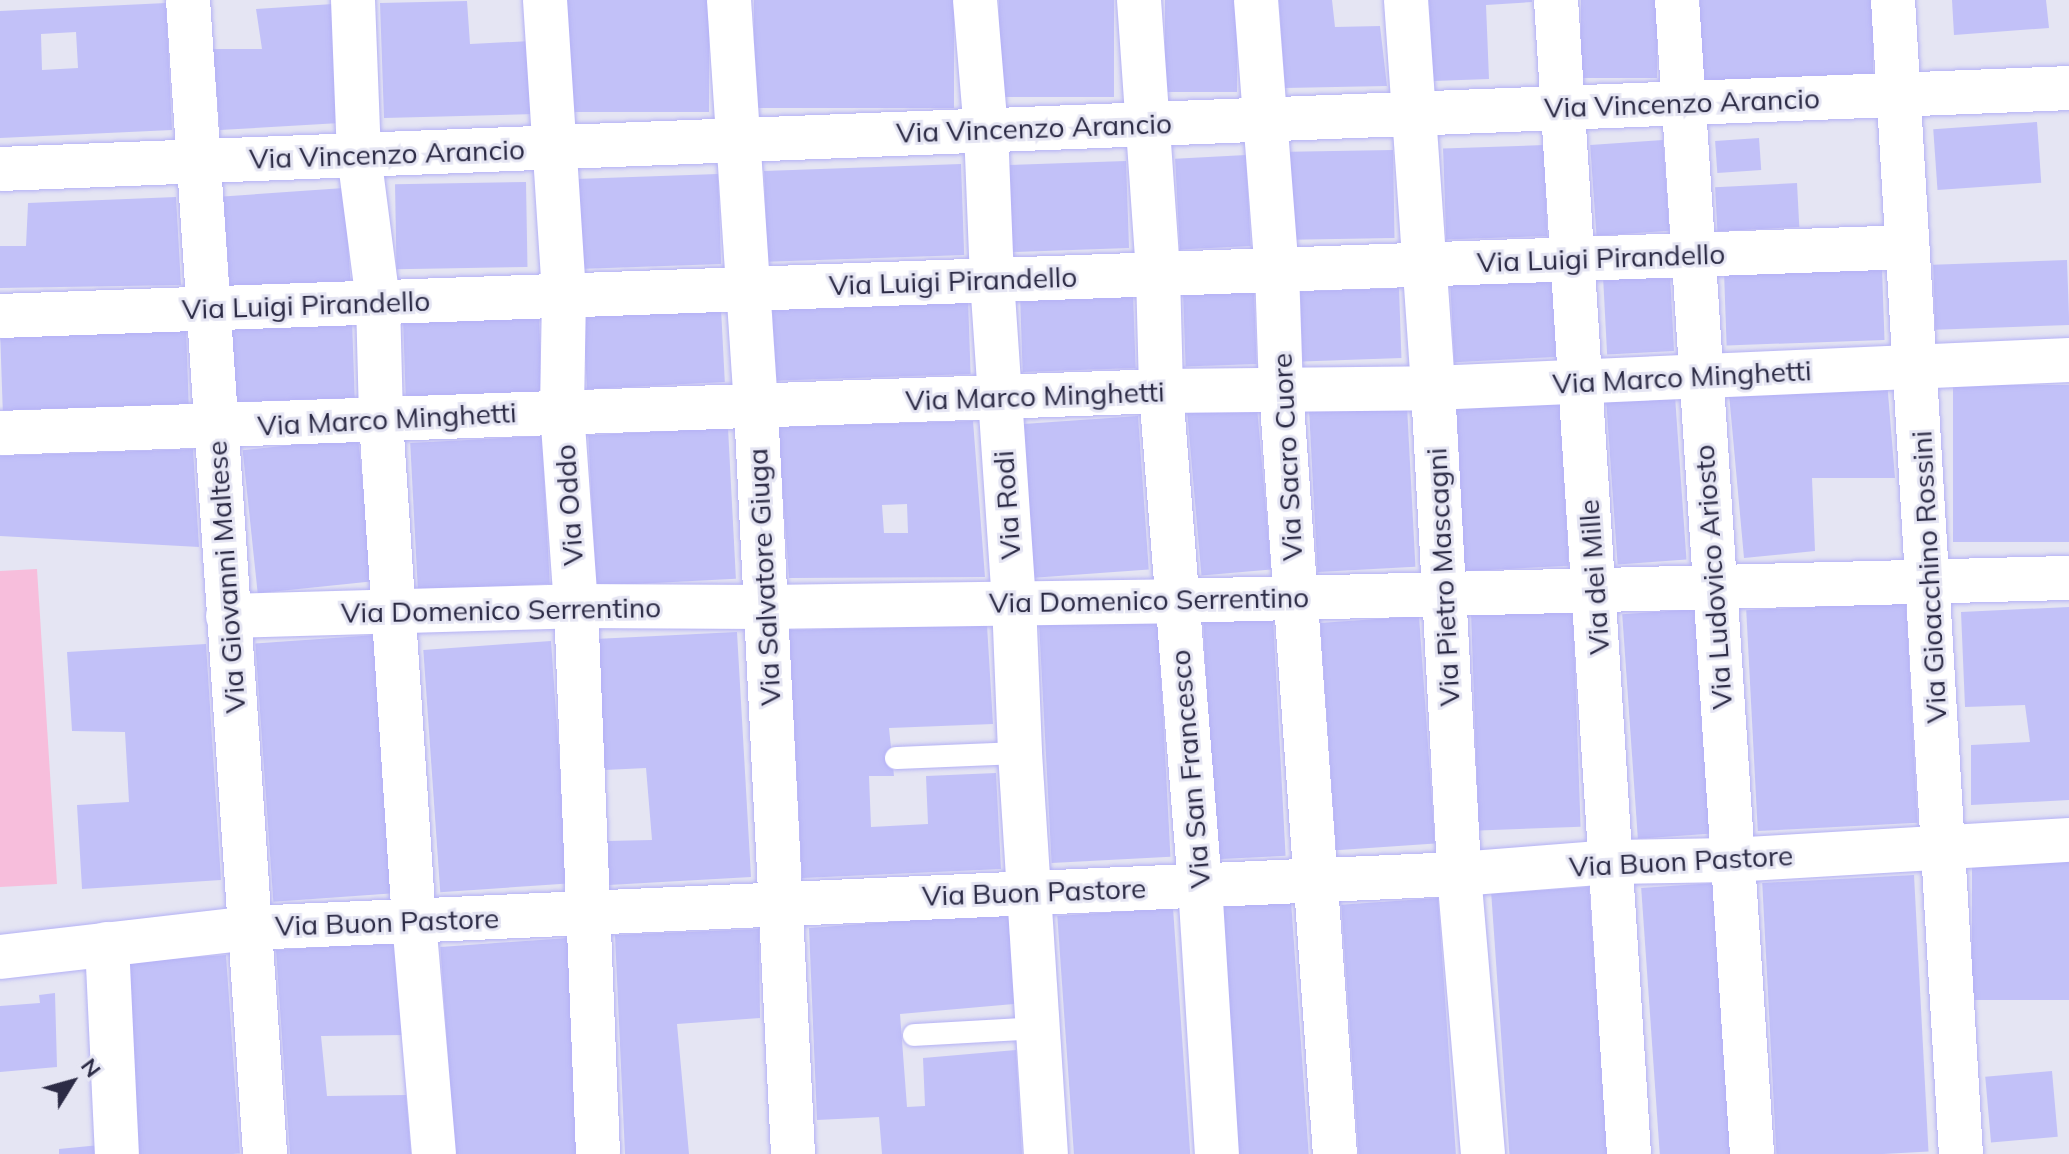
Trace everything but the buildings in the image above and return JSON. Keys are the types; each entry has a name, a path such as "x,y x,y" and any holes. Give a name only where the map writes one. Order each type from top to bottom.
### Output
{"street":[{"name":"Via Giovanni Maltese","path":"188,0 265,1154"},
{"path":"353,0 359,155 378,302 381,420 393,611 414,921 434,1154"},
{"name":"Via Oddo","path":"545,0 552,147 564,295 562,411 576,606 598,1154"},
{"name":"Via Salvatore Giuga","path":"729,0 756,408 793,1154"},
{"name":"Via Rodi","path":"975,0 986,130 992,280 1046,1154"},
{"name":"Via San Francesco","path":"1139,0 1158,274 1161,391 1200,885 1217,1154"},
{"name":"Via Sacro Cuore","path":"1256,0 1267,119 1281,390 1335,1154"},
{"name":"Via Pietro Mascagni","path":"1406,0 1433,388 1459,874 1483,1154"},
{"name":"Via dei Mille","path":"1556,0 1596,590 1629,1154"},
{"name":"Via Ludovico Ariosto","path":"1677,0 1752,1154"},
{"name":"Via Gioacchino Rossini","path":"1893,0 1896,95 1917,365 1961,1154"},
{"name":"Via Vincenzo Arancio","path":"0,169 2069,88"},
{"name":"Via Luigi Pirandello","path":"0,316 1907,247"},
{"name":"Via Marco Minghetti","path":"0,433 1161,391 1433,388 2069,360"},
{"name":"Via Domenico Serrentino","path":"228,616 576,606 765,607 1176,601 1443,592 1713,590 1928,580 2069,578"},
{"name":"Via Buon Pastore","path":"0,957 250,928 1459,874 1613,862 1731,860 2069,840"},
{"path":"107,944 117,1154"}],"lane":[{"path":"896,758 1020,753"},
{"path":"914,1035 1038,1028"}],"shaded area":[{"path":"37,569 57,884 0,887 0,571"}]}
